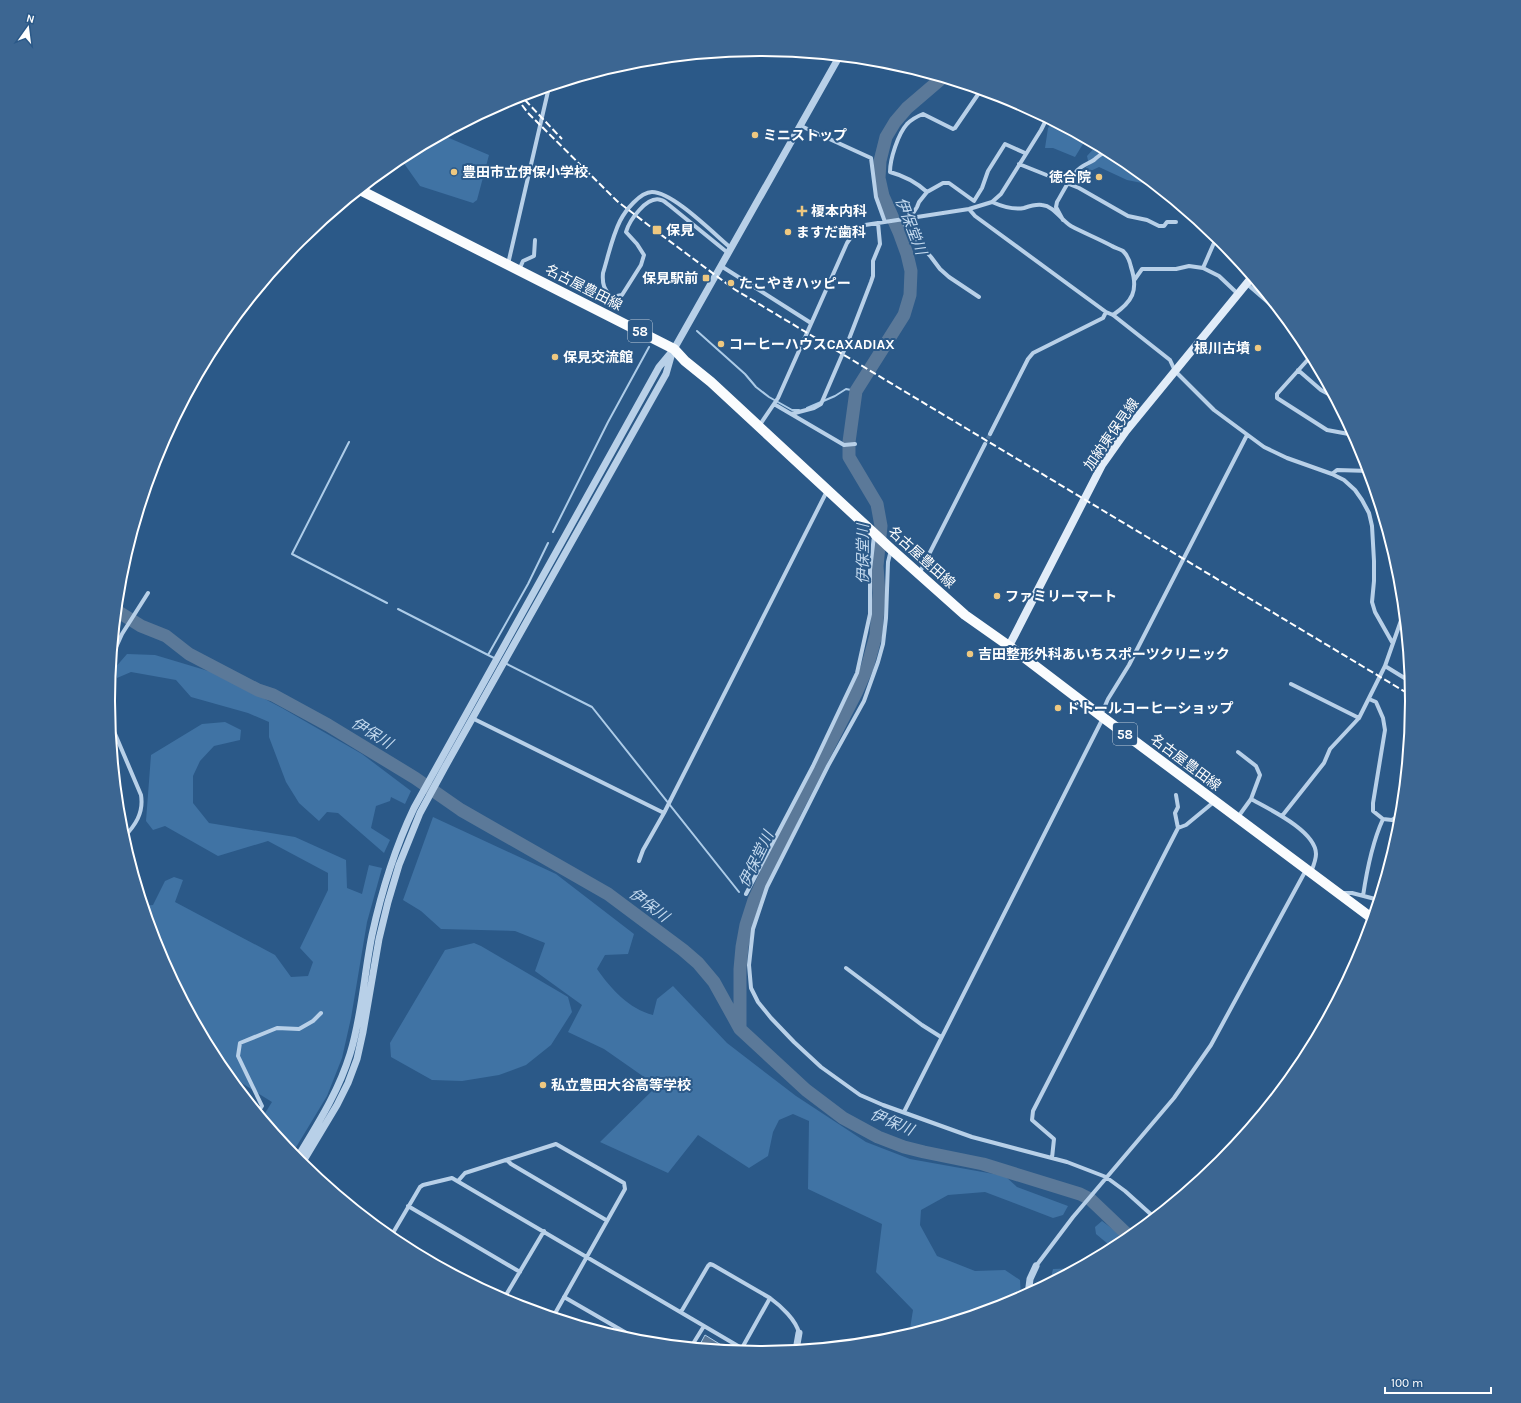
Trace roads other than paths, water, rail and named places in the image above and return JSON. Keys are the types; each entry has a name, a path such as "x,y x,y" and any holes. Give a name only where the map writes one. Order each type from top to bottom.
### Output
{"main road":[{"name":"名古屋豊田線","path":"364,192 674,349 881,540 965,615 1009,646 1369,916"},
{"name":"加納東保見線","path":"1009,646 1102,465 1126,431 1250,280"}],"street":[{"path":"300,1154 331,1102 342,1079 357,1026 379,905 398,842 414,808 659,367 674,349 837,61"},
{"path":"508,265 548,92"},
{"path":"927,192 917,183 890,172 891,157 907,124 923,114 953,129 978,94"},
{"path":"759,426 778,398 847,243 854,232 865,225 969,209 992,202 1001,194 1025,153 1041,130 1044,122"},
{"path":"801,126 871,158 876,198 887,221"},
{"path":"910,218 919,202 927,192 943,183 949,183 974,200 982,188 988,172 1005,144 1025,153"},
{"path":"1063,220 1056,207 1068,184 1076,172 1083,166 1093,161 1100,153"},
{"path":"1019,164 1079,188 1128,216 1147,220 1161,226 1164,226 1167,222 1176,222"},
{"path":"652,192 664,194 676,201 730,250 669,205 661,200 653,199 648,201 628,224 626,232 637,244 644,255 641,265 622,295 612,297 606,291 602,282 603,274 620,221 637,198 652,192"},
{"path":"992,202 1015,208 1023,208 1032,205 1042,205 1051,208 1070,225 1123,251 1129,260 1135,280 1135,288 1131,299 1124,308 1113,315"},
{"path":"969,209 975,216 1106,312 1113,315 1170,360 1175,371 1214,410 1264,448 1332,474 1344,480 1355,490 1369,513 1372,526 1374,561 1372,602 1375,612 1392,642"},
{"path":"900,219 940,269 949,278 978,297"},
{"path":"791,414 814,408 821,404 852,333 871,282 873,261 880,244 878,223"},
{"path":"519,270 523,261 534,256 535,240"},
{"path":"1203,268 1214,242"},
{"path":"722,266 811,323"},
{"path":"1135,280 1142,268 1176,269 1190,266 1203,268 1219,276 1238,294"},
{"path":"1247,284 1263,297"},
{"path":"990,434 1028,359 1033,353 1103,318 1106,312"},
{"path":"305,1159 337,1105 348,1083 357,1059 388,902 401,859 421,811 666,374 674,349"},
{"path":"1308,360 1277,394 1277,398 1327,430 1347,434"},
{"path":"1298,370 1321,390 1327,393"},
{"path":"774,404 844,445 855,444"},
{"path":"904,1112 1102,717 1108,699 1129,665 1247,435"},
{"path":"919,574 985,444"},
{"path":"1332,474 1337,470 1363,471"},
{"path":"639,862 643,850 664,813 827,490"},
{"path":"746,894 813,766 857,673 870,614 870,570 881,540"},
{"path":"881,540 888,562 886,618 883,644 878,662 864,701 828,766 767,886 753,929 749,975 751,988 758,1002 794,1042 821,1067 860,1095 972,1137 1067,1162 1106,1177 1125,1191 1151,1215"},
{"path":"118,643 122,634 147,595"},
{"path":"1282,816 1324,763 1330,749 1359,718 1385,666 1400,621"},
{"path":"1385,666 1405,679"},
{"path":"1291,684 1359,718"},
{"path":"1369,699 1376,702 1383,718 1385,730 1373,803 1373,812 1383,819 1392,820 1395,818"},
{"path":"472,718 664,813"},
{"path":"116,736 141,795 143,804 139,819 128,833"},
{"path":"1238,752 1256,766 1260,775 1251,799 1238,818"},
{"path":"1052,1158 1054,1139 1032,1120 1033,1111 1178,828 1175,813 1178,808 1176,795"},
{"path":"1029,1288 1030,1279 1036,1266 1106,1177 1174,1098 1211,1045 1316,854 1314,846 1309,838 1282,816 1251,799"},
{"path":"1178,828 1186,825 1215,801"},
{"path":"1363,896 1373,845 1383,819"},
{"path":"1338,894 1352,893 1375,899"},
{"path":"846,968 922,1025 941,1037"},
{"path":"260,1109 262,1106 238,1056 240,1043 277,1028 299,1029 313,1021 321,1013"},
{"path":"458,1181 464,1173 556,1144 624,1182 625,1189 606,1220 555,1314"},
{"path":"507,1160 511,1164 606,1220"},
{"path":"393,1232 417,1190 423,1185 449,1178 458,1181 739,1347"},
{"path":"408,1206 520,1272"},
{"path":"506,1295 544,1231"},
{"path":"680,1312 710,1264 770,1298 783,1308 797,1327 799,1333 797,1346"},
{"path":"564,1296 627,1333"},
{"path":"743,1347 770,1298"},
{"path":"694,1343 704,1326"}],"waterway":[{"name":"伊保堂川","path":"740,1028 740,969 742,947 746,925 754,900 797,808 857,691 867,668 876,635 879,593 877,566 881,526 877,504 849,457 849,442 856,391 904,315 910,295 911,271 899,232 883,196 879,178 880,161 886,137 895,122 907,108 938,81"},
{"path":"697,331 745,374 756,387 769,397 792,410 799,410"},
{"path":"553,532 608,422 649,347"},
{"path":"807,408 835,396 846,389 856,391"},
{"path":"349,442 292,554 387,603"},
{"path":"398,609 488,655 528,584 548,543"},
{"name":"伊保川","path":"121,614 141,626 166,636 189,654 258,690 273,695 328,725 415,778 461,810 608,894 698,963 714,982 740,1029 806,1090 843,1118 878,1137 904,1147 983,1164 1080,1194 1090,1199 1126,1233"},
{"path":"488,655 496,659"},
{"path":"505,663 592,707 739,892"}],"tunnel":[{"path":"985,444 990,434"}],"railway":[{"path":"525,100 562,139"},
{"path":"520,102 528,113 617,201 734,289 1406,692"}],"place":[{"name":"ミニストップ","path":"755,135"},
{"name":"豊田市立伊保小学校","path":"454,172"},
{"name":"徳合院","path":"1099,177"},
{"name":"榎本内科","path":"802,211"},
{"name":"保見","path":"657,230"},
{"name":"ますだ歯科","path":"788,232"},
{"name":"保見駅前","path":"706,278"},
{"name":"たこやきハッピー","path":"731,283"},
{"name":"コーヒーハウスCAXADIAX","path":"721,344"},
{"name":"根川古墳","path":"1258,348"},
{"name":"保見交流館","path":"555,357"},
{"name":"ファミリーマート","path":"997,596"},
{"name":"吉田整形外科あいちスポーツクリニック","path":"970,654"},
{"name":"ドトールコーヒーショップ","path":"1058,708"},
{"name":"私立豊田大谷高等学校","path":"543,1085"}]}
